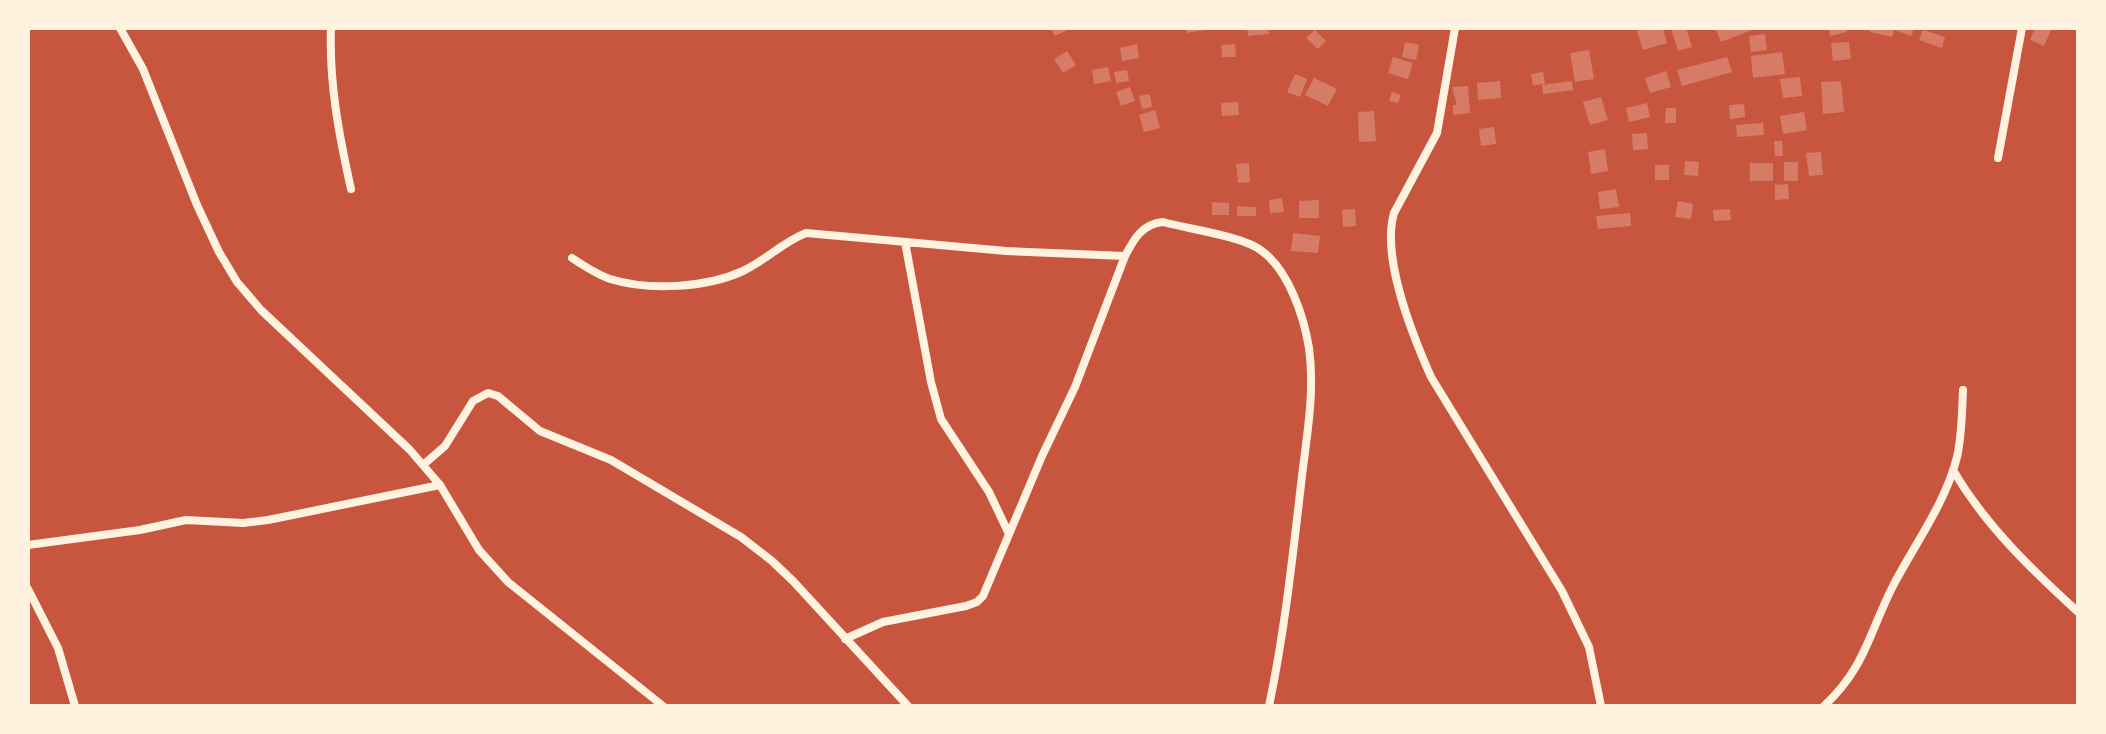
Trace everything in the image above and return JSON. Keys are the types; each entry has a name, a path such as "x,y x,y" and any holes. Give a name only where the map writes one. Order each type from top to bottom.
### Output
{"street":[{"path":"120,28 143,69 197,205 237,282 261,310 410,450 440,485 479,550 508,582 663,706"},
{"path":"331,28 331,77 351,189"},
{"path":"1455,28 1437,133 1394,213 1390,226 1390,252 1418,348 1431,377 1567,601 1589,647 1601,706"},
{"path":"1998,158 2022,28"},
{"path":"845,639 883,622 977,602 989,587 1009,534 1075,387 1125,256 1136,237 1152,223 1163,222 1251,244 1263,251 1290,287 1302,315 1309,350 1311,400 1293,560 1269,706"},
{"path":"572,258 592,272 637,285 687,284 743,271 792,238 806,233 1006,251 1125,256"},
{"path":"905,242 931,382 941,419 989,492 1009,534"},
{"path":"1824,706 1850,678 1864,656 1892,588 1946,489 1953,470 1961,426 1963,390"},
{"path":"423,465 445,446 473,401 488,393 498,396 540,431 611,460 741,537 783,571 908,706"},
{"path":"1953,470 1993,528 2078,612"},
{"path":"28,545 140,530 186,520 243,523 268,520 440,485"},
{"path":"28,589 58,648 75,706"}],"building":[{"path":"1051,28 1072,28 1055,36"},
{"path":"1186,28 1205,28 1205,30 1187,33"},
{"path":"1247,28 1268,28 1269,34 1248,36"},
{"path":"1663,28 1667,43 1643,50 1637,31"},
{"path":"1671,28 1686,28 1692,47 1678,51"},
{"path":"1757,28 1721,42 1716,30"},
{"path":"1829,28 1846,28 1847,32 1830,36"},
{"path":"1870,28 1914,28 1911,36 1894,30 1892,37 1870,32"},
{"path":"2035,28 2051,30 2044,46 2030,40"},
{"path":"1315,30 1326,41 1318,49 1306,38"},
{"path":"1923,30 1945,37 1942,48 1919,40"},
{"path":"1765,34 1767,50 1751,52 1749,36"},
{"path":"1405,42 1419,45 1416,60 1402,57"},
{"path":"1849,42 1851,59 1833,61 1831,43"},
{"path":"1137,44 1139,58 1122,61 1120,48"},
{"path":"1235,44 1236,57 1222,57 1221,45"},
{"path":"1589,50 1594,79 1575,82 1570,53"},
{"path":"1067,51 1076,65 1063,73 1054,59"},
{"path":"1782,52 1785,74 1753,78 1751,56"},
{"path":"1393,57 1413,63 1408,79 1388,73"},
{"path":"1727,57 1732,72 1682,86 1677,70"},
{"path":"1108,67 1111,81 1094,84 1092,70"},
{"path":"1127,70 1129,81 1116,83 1114,72"},
{"path":"1666,71 1671,87 1650,93 1645,78"},
{"path":"1543,72 1545,84 1533,85 1531,74"},
{"path":"1295,74 1307,79 1300,97 1287,92"},
{"path":"1800,77 1802,96 1783,98 1780,79"},
{"path":"1314,78 1337,89 1328,106 1305,95"},
{"path":"1500,81 1501,98 1478,100 1477,83"},
{"path":"1572,81 1573,90 1543,94 1542,85"},
{"path":"1841,81 1844,112 1823,114 1821,82"},
{"path":"1468,86 1470,113 1453,115 1453,105 1457,105 1452,87"},
{"path":"1130,87 1135,101 1121,106 1116,92"},
{"path":"1392,92 1401,95 1398,103 1389,101"},
{"path":"1150,94 1152,107 1142,109 1139,96"},
{"path":"1601,97 1608,120 1590,125 1583,102"},
{"path":"1238,102 1239,115 1222,116 1221,103"},
{"path":"1647,103 1650,117 1629,122 1626,108"},
{"path":"1744,104 1745,117 1730,119 1729,105"},
{"path":"1666,108 1676,108 1676,123 1665,123"},
{"path":"1155,110 1160,128 1144,132 1139,115"},
{"path":"1374,111 1376,141 1359,142 1358,112"},
{"path":"1804,112 1807,130 1783,134 1780,116"},
{"path":"1763,123 1764,135 1737,137 1736,125"},
{"path":"1494,127 1496,144 1481,146 1479,129"},
{"path":"1647,133 1648,149 1633,150 1632,134"},
{"path":"1774,141 1782,141 1783,156 1775,156"},
{"path":"1605,149 1608,171 1591,174 1588,152"},
{"path":"1821,152 1823,175 1809,176 1806,153"},
{"path":"1685,161 1699,162 1698,176 1684,175"},
{"path":"1784,162 1798,162 1798,181 1784,181"},
{"path":"1249,163 1250,182 1238,183 1236,164"},
{"path":"1750,163 1773,163 1773,181 1750,181"},
{"path":"1655,165 1669,165 1669,180 1655,180"},
{"path":"1788,184 1789,199 1775,200 1775,185"},
{"path":"1616,189 1619,207 1600,209 1598,192"},
{"path":"1282,198 1284,212 1270,213 1269,200"},
{"path":"1319,200 1319,218 1299,218 1299,201"},
{"path":"1678,201 1693,204 1691,219 1675,217"},
{"path":"1212,202 1229,203 1229,215 1212,215"},
{"path":"1237,206 1256,207 1256,216 1237,216"},
{"path":"1355,209 1356,226 1343,227 1342,210"},
{"path":"1730,209 1731,220 1714,221 1713,210"},
{"path":"1630,213 1631,226 1598,229 1596,216"},
{"path":"1293,233 1320,236 1318,253 1291,251"}]}
